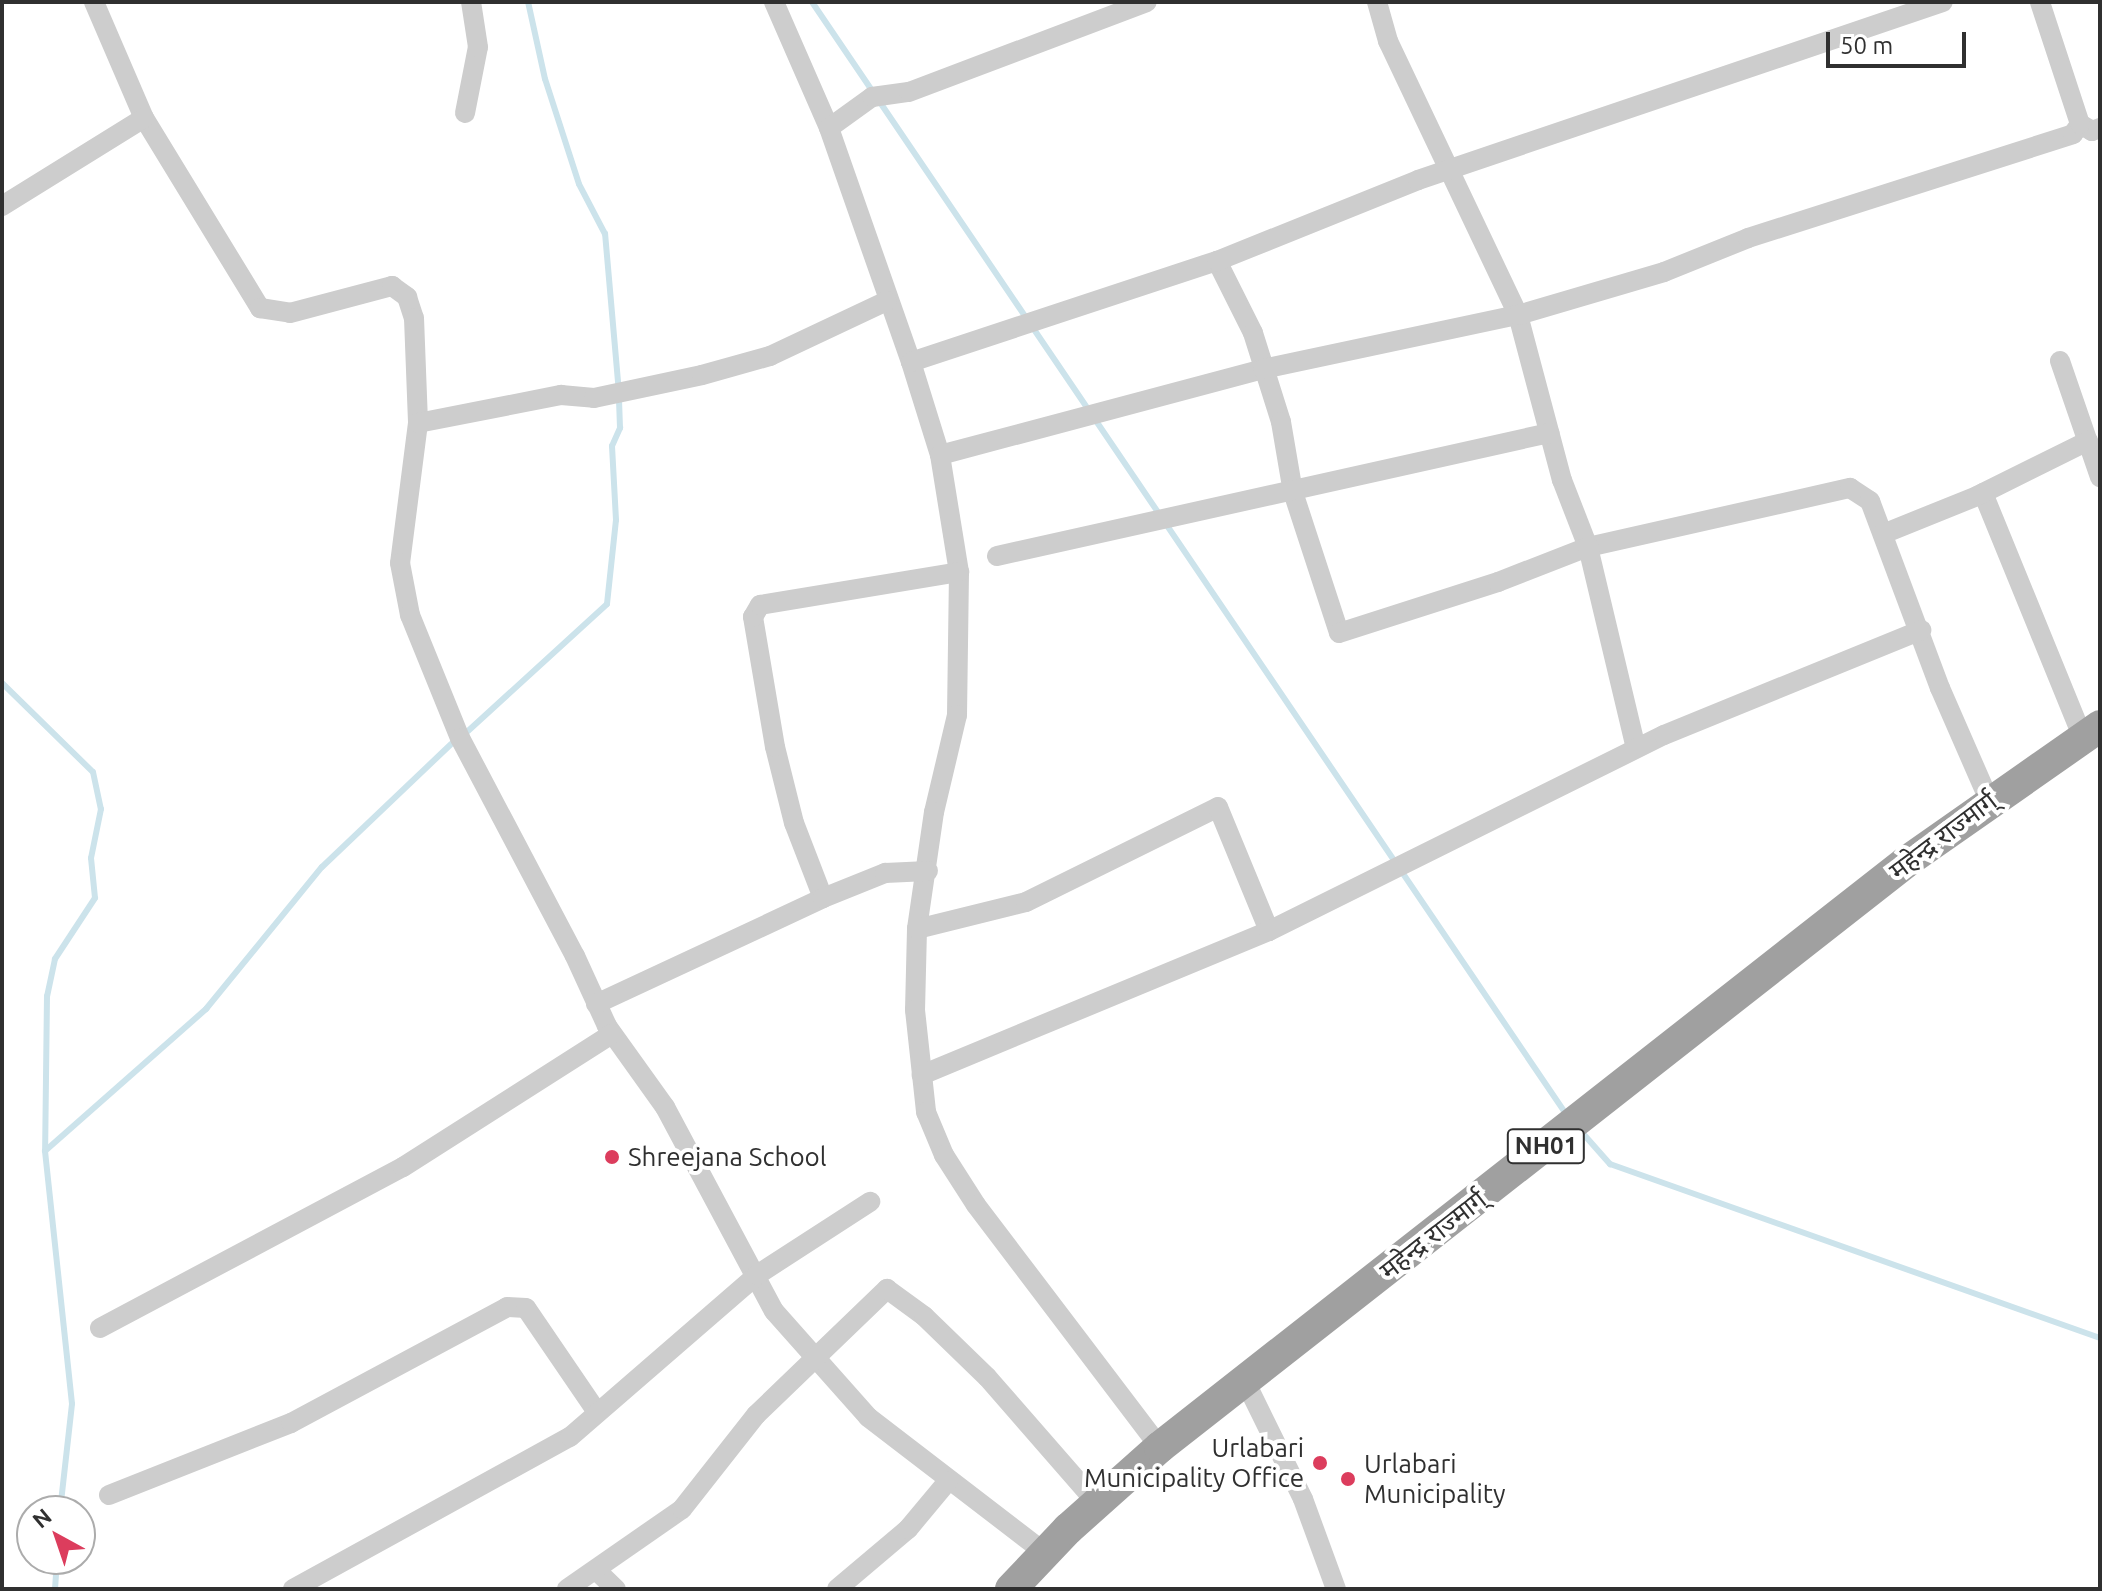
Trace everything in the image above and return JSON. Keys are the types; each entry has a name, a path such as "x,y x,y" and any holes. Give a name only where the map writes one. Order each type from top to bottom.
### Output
{"highway":[{"name":"महेन्द्र राज्मार्ग्","path":"1017,1587 1044,1552 1160,1447 1989,800 2091,732"}],"street":[{"path":"94,2 144,118 260,308 290,313 392,286 407,297 414,318 418,423 400,563 410,615 460,738 612,1034 665,1107 774,1311 868,1417 1044,1552"},
{"path":"465,113 478,47 471,2"},
{"path":"774,2 829,128 887,301 911,362 940,455 959,572 957,715 934,812 928,871 917,929 915,1010 926,1112 952,1168 1160,1447"},
{"path":"829,128 872,97 909,92 1147,2"},
{"path":"1377,2 1388,41 1518,315 1549,433 1588,547 1636,748"},
{"path":"911,362 1217,261 1450,170 1943,2"},
{"path":"940,455 1263,369 1518,315 1968,171 2073,134 2090,126 2040,2"},
{"path":"2,206 144,118"},
{"path":"1217,261 1253,333 1281,422 1293,492 1339,633 1498,582 1588,547 1850,488 1870,501 1989,800"},
{"path":"418,423 561,395 594,398 702,375 770,356 887,301"},
{"path":"2060,361 2100,477"},
{"path":"997,556 1257,495 1293,492 1549,433"},
{"path":"1883,534 1983,493 2088,441"},
{"path":"1983,493 2091,732"},
{"path":"823,898 794,823 778,762 753,617 760,605 959,572"},
{"path":"922,1075 1269,931 1636,748 1921,630"},
{"path":"917,929 1026,902 1218,807 1269,931"},
{"path":"596,1004 823,898 885,873 928,871"},
{"path":"100,1328 403,1167 612,1034"},
{"path":"293,1589 570,1437 757,1275 870,1202"},
{"path":"567,1589 682,1509 756,1415 887,1289 924,1316 987,1377 1096,1502"},
{"path":"109,1495 291,1423 507,1307 526,1308 597,1412"},
{"path":"1245,1381 1303,1499 1336,1589"},
{"path":"837,1589 908,1529 948,1481"},
{"path":"596,1570 616,1589"}],"waterway":[{"path":"468,731 607,604 616,520 612,446 620,428 619,393 605,234 579,184 545,79 528,2"},
{"path":"812,2 1566,1114"},
{"path":"2,683 93,772 101,809 91,858 95,898 55,959 47,996 45,1151 72,1404 62,1495"},
{"path":"45,1151 206,1009 322,867 451,744"},
{"path":"1579,1129 1610,1164 2100,1338"},
{"path":"55,1589 56,1575"}],"place":[{"name":"Shreejana School","path":"612,1157"},
{"name":"Urlabari Municipality Office","path":"1320,1463"},
{"name":"Urlabari Municipality","path":"1348,1479"}]}
